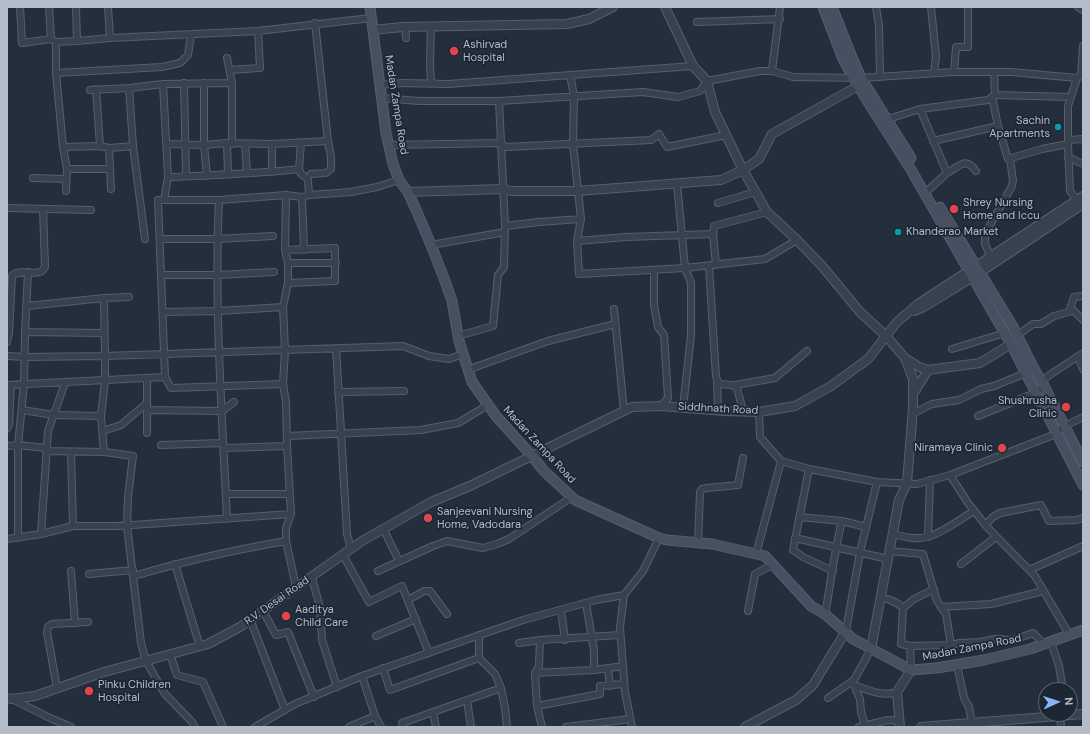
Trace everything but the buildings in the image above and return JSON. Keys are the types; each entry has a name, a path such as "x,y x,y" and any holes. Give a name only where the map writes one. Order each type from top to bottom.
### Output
{"main road":[{"name":"Madan Zampa Road","path":"370,7 380,85 393,164 399,180 408,192 431,244 452,301 458,336 467,370 472,382 488,405 530,457 575,500 659,538 712,544 765,556 811,606 846,631 853,639 911,670 956,665 1023,651 1070,636 1083,630"},
{"path":"823,7 843,59 884,121 975,272 1015,331 1083,462"},
{"path":"832,7 851,55 858,80"},
{"path":"975,272 1035,393 1083,485"},
{"path":"1005,333 1015,331"},
{"path":"1012,346 1022,344"}],"street":[{"path":"20,7 22,43 53,40 77,41 110,38 191,35 258,30 371,18"},
{"path":"49,7 63,147 67,169 66,191"},
{"path":"76,7 77,41"},
{"path":"108,7 110,38"},
{"path":"373,30 431,26 567,24 589,19 613,7"},
{"path":"665,7 693,66 707,80 715,112 743,170 767,212 822,266 860,312 886,336 905,358 919,367 928,370 980,362 1012,346"},
{"path":"772,71 780,19 780,7"},
{"path":"876,7 879,26 880,77"},
{"path":"931,7 936,56 934,74"},
{"path":"954,72 956,47 968,47 968,7"},
{"path":"1078,7 1083,10"},
{"path":"697,22 780,19"},
{"path":"311,174 326,173 331,169 331,157 315,23"},
{"path":"431,26 431,84"},
{"path":"405,27 406,38"},
{"path":"230,70 260,68 258,30"},
{"path":"56,72 162,67 180,63 188,56 191,35"},
{"path":"1081,202 1070,191 1068,106 1077,78 1081,76 1083,46"},
{"path":"227,58 232,83 228,174"},
{"path":"380,85 403,83 448,84 693,66"},
{"path":"382,98 419,101 499,100 643,92 678,97 700,91 707,80 760,71 772,71 793,77 858,80 954,72 1011,72 1077,78"},
{"path":"992,260 986,244 985,234 1012,186 1013,181 1010,158 1008,158 998,126 993,96 994,72"},
{"path":"570,75 574,96 573,144 581,219 577,241 579,274 713,266 766,259 797,240"},
{"path":"408,192 503,189 510,191 578,191 721,180 743,170 759,159 772,134 858,80"},
{"path":"100,146 93,89 128,88 184,83 232,83"},
{"path":"184,83 186,176"},
{"path":"204,83 204,145 207,176"},
{"path":"162,84 168,177 164,200"},
{"path":"128,88 133,146 145,239"},
{"path":"884,121 920,109 988,100 993,96 1071,97"},
{"path":"458,336 493,326 498,275 504,267 505,229 499,100"},
{"path":"920,109 947,173"},
{"path":"933,141 998,126"},
{"path":"389,145 501,143 505,147 651,140 659,134 667,147 726,135"},
{"path":"1010,158 1083,139"},
{"path":"167,144 272,144 328,141"},
{"path":"301,143 299,169 301,174 307,178 309,195"},
{"path":"245,144 247,174"},
{"path":"272,144 272,172"},
{"path":"63,147 100,146 109,148 133,146"},
{"path":"109,148 111,189"},
{"path":"1068,157 1083,164"},
{"path":"927,192 947,173 964,163 967,162 971,164 976,171"},
{"path":"67,169 110,169"},
{"path":"168,177 247,174 299,169"},
{"path":"33,178 66,179"},
{"path":"283,384 171,388 165,377 158,200 219,200 286,195 302,197 309,195 351,192 377,187 399,180"},
{"path":"677,184 685,268 691,283 691,335 683,408"},
{"path":"718,203 756,192"},
{"path":"286,195 285,250 288,263 288,283 283,307 285,350 283,384 286,402 291,514 286,528 286,541 296,587"},
{"path":"302,197 304,250"},
{"path":"219,200 217,239 219,352 227,519"},
{"name":"Siddhnath Road","path":"530,457 632,407 660,406 759,412 795,406 832,386 868,358 897,322 908,313 922,308 1081,202"},
{"path":"7,208 91,210"},
{"path":"7,342 10,333 10,274 17,272 40,272 44,270 43,209"},
{"path":"718,410 713,266 714,226 767,212"},
{"path":"431,244 539,222 581,219"},
{"path":"577,241 626,237 713,234"},
{"path":"160,238 217,239 273,236"},
{"path":"285,250 335,248 335,281 288,283"},
{"path":"288,263 336,263"},
{"path":"654,270 654,305 658,327 664,336 668,398 660,406"},
{"path":"18,538 18,445 24,384 28,272"},
{"path":"161,275 218,275 274,272"},
{"path":"1015,331 1022,332 1033,324 1041,324 1054,316 1070,312 1074,297 1083,296"},
{"path":"26,306 129,297"},
{"path":"104,298 105,380 101,416 104,452"},
{"path":"163,312 218,311 283,307"},
{"path":"1071,308 1083,320"},
{"path":"614,309 624,411"},
{"path":"467,370 548,341 615,324"},
{"path":"25,332 104,333"},
{"path":"952,349 1005,333"},
{"path":"7,356 105,356 404,346 430,356 449,359 463,354"},
{"path":"336,348 346,534 351,549"},
{"path":"717,382 719,384 734,385 775,378 807,351"},
{"path":"978,416 1035,393 1043,385 1048,376 1081,355 1083,369"},
{"path":"828,698 854,680 871,649 899,500 907,483 913,379 905,358"},
{"path":"913,395 928,370"},
{"path":"912,414 932,404 959,400 981,389 994,386 1026,373"},
{"path":"7,428 9,425 9,385 165,377"},
{"path":"147,378 147,433"},
{"path":"42,534 48,431 65,383"},
{"path":"734,385 737,388 743,411"},
{"path":"338,392 404,390"},
{"path":"147,410 222,411 234,402"},
{"path":"103,431 121,425 147,403"},
{"path":"287,436 421,430 458,423 488,405"},
{"path":"22,410 54,415 101,416"},
{"path":"759,412 760,437 781,461 809,469 877,482 917,484 950,475 1056,434 1065,426 1083,416"},
{"path":"7,446 18,445 71,452 104,452 133,456 128,497 127,526 141,643 146,661 165,694 195,727"},
{"path":"161,445 287,446"},
{"path":"71,452 73,526"},
{"name":"R.V. Desai Road","path":"9,699 35,696 104,672 208,644 240,627 362,541 432,502 470,486 530,457"},
{"path":"698,543 700,492 702,489 707,488 738,485 743,458"},
{"path":"756,554 781,461"},
{"path":"809,469 793,550 803,557 833,571"},
{"path":"950,475 985,525 1035,576 1070,636"},
{"path":"928,537 930,480"},
{"path":"745,727 796,700 813,685 846,631 860,552 877,482"},
{"path":"226,494 290,494"},
{"path":"378,571 447,541 483,548 497,544 509,539 572,497"},
{"path":"985,525 993,517 1000,513 1041,505 1049,521 1076,520 1083,518"},
{"path":"893,534 906,538 928,537 974,511"},
{"path":"7,539 42,534 73,526 127,526 291,514"},
{"path":"799,517 842,521 866,526"},
{"path":"824,614 842,521"},
{"path":"384,530 400,561"},
{"path":"961,564 996,537"},
{"path":"632,727 624,684 620,635 624,595 643,571 659,538"},
{"path":"795,538 860,552 889,555 923,554 937,601 946,614 950,645"},
{"path":"89,574 133,573 230,551 286,541"},
{"path":"1029,570 1083,546"},
{"path":"343,555 370,602 402,586 429,653"},
{"path":"175,564 200,647"},
{"path":"748,611 755,574 772,564"},
{"path":"71,571 74,623"},
{"path":"313,576 313,582 320,607 322,640 337,687"},
{"path":"934,589 914,599 903,608 901,644 910,646 950,645 995,639 1013,640 1033,633 1048,643 1059,666 1062,682"},
{"path":"408,600 424,591 430,591 447,614"},
{"path":"942,607 990,604 1043,591"},
{"path":"255,727 295,704 383,668 523,620 586,603 624,595"},
{"path":"881,598 898,604 903,608"},
{"path":"586,603 594,651 594,670"},
{"path":"561,610 564,640"},
{"path":"263,611 276,635 288,632 314,697"},
{"path":"250,619 285,710"},
{"path":"376,636 416,619"},
{"path":"57,688 48,627 52,624 88,622"},
{"path":"479,635 480,658 495,674 501,688 507,727"},
{"path":"519,643 540,640 564,640 620,635"},
{"path":"540,640 539,666 535,673 537,706 542,727"},
{"path":"897,692 900,724 888,720 862,726 860,699 854,685 867,690 889,695 897,692 911,670 910,646"},
{"path":"170,654 177,675 203,682 223,727"},
{"path":"383,668 390,690 480,658"},
{"path":"956,665 964,698 969,707 972,723"},
{"path":"535,673 594,670 623,666"},
{"path":"608,668 610,686"},
{"path":"362,676 375,716 381,727"},
{"path":"537,706 600,694 600,686 624,684"},
{"path":"403,727 402,723 501,688"},
{"path":"9,699 71,727"},
{"path":"467,700 471,727"},
{"path":"433,712 436,727"},
{"path":"349,727 375,716"},
{"path":"921,727 1038,717"},
{"path":"566,727 594,725 630,719"}],"place":[{"name":"Ashirvad Hospital","path":"454,51"},
{"name":"Sachin Apartments","path":"1058,127"},
{"name":"Shrey Nursing Home and Iccu","path":"954,209"},
{"name":"Khanderao Market","path":"898,232"},
{"name":"Shushrusha Clinic","path":"1066,407"},
{"name":"Niramaya Clinic","path":"1002,448"},
{"name":"Sanjeevani Nursing Home, Vadodara","path":"428,518"},
{"name":"Aaditya Child Care","path":"286,616"},
{"name":"Pinku Children Hospital","path":"89,691"}]}
